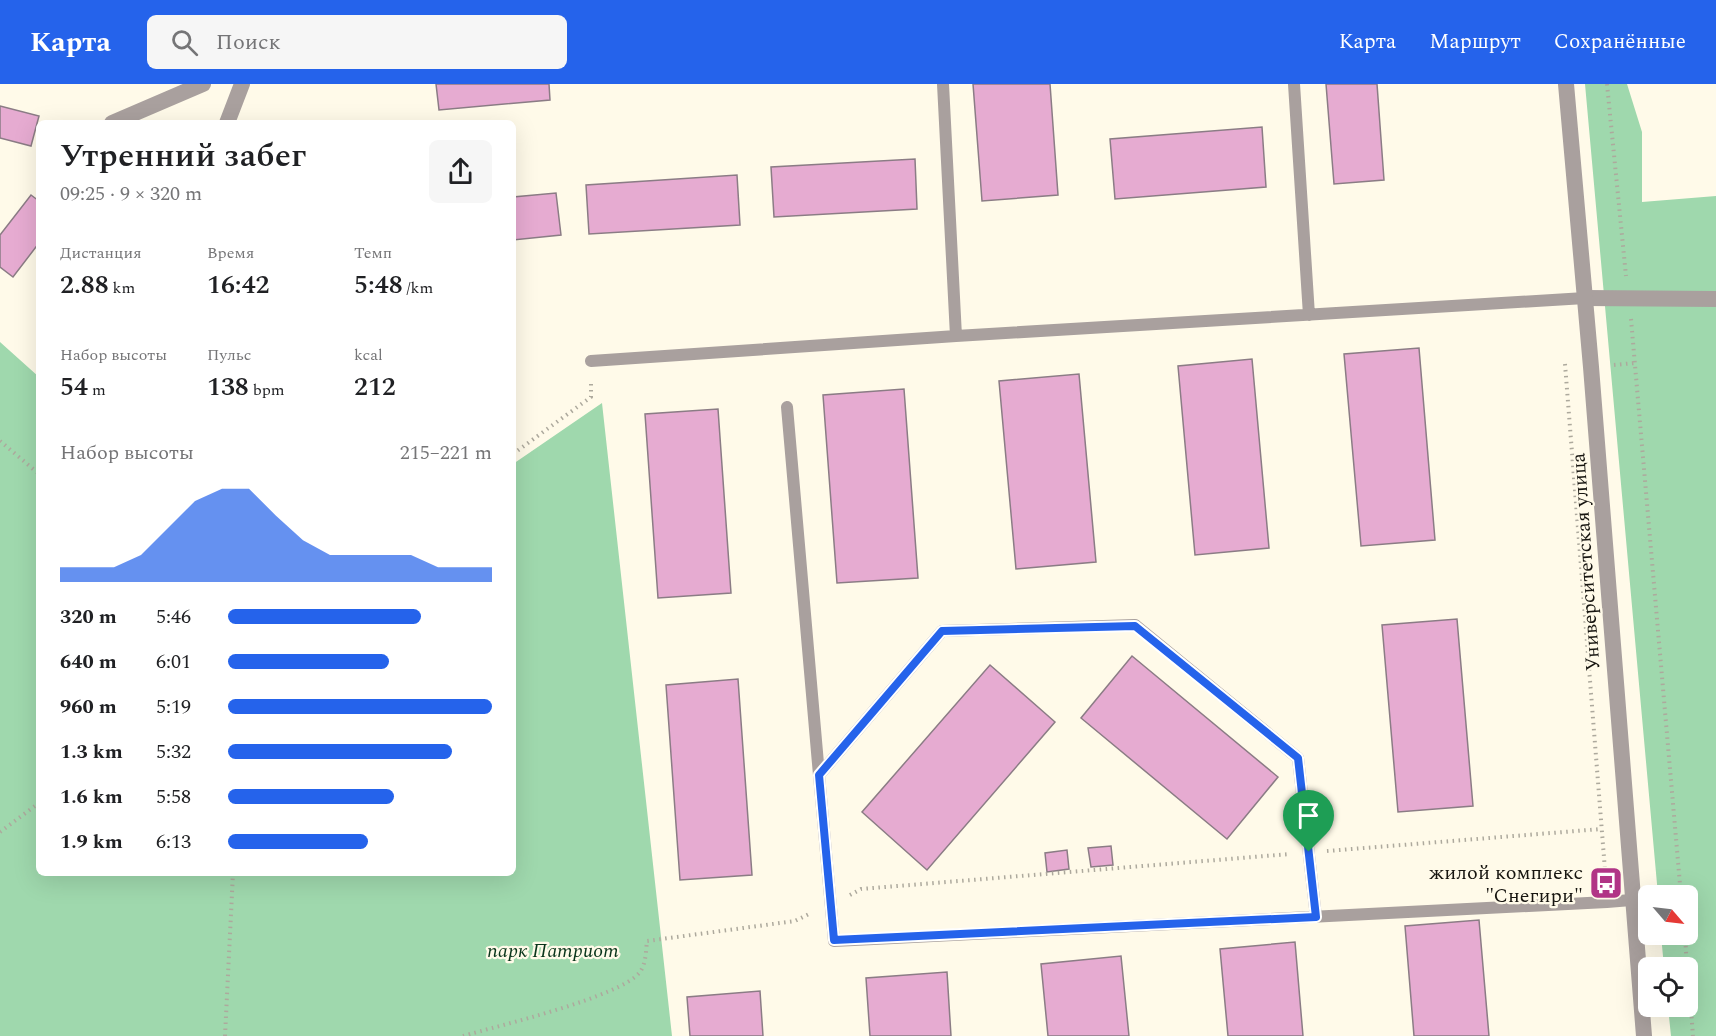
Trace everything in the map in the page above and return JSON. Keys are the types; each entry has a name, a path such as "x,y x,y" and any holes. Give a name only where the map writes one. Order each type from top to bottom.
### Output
{"street":[{"path":"119,120 203,84"},
{"path":"228,120 242,84"},
{"name":"Университетская улица","path":"1566,84 1585,298 1631,900 1644,1036"},
{"path":"1585,298 1716,299"}],"lane":[{"path":"943,84 956,336"},
{"path":"1294,84 1309,315"},
{"path":"591,361 956,336 1585,298"},
{"path":"787,407 834,940 1631,900"},
{"path":"819,775 942,631 1135,626 1298,758 1316,917"}],"path":[{"path":"1607,84 1680,885"},
{"path":"1565,357 1607,902"},
{"path":"516,452 591,397 591,361"},
{"path":"0,441 36,471"},
{"path":"0,832 36,805"},
{"path":"463,1036 587,999 627,982 641,971 647,941 795,921 861,889 1601,829"},
{"path":"225,1036 233,876"},
{"path":"1691,1017 1693,1036"}],"green space":[{"path":"1585,84 1627,84 1642,132 1642,202 1716,196 1716,1036 1671,1036 1669,1017 1698,1017 1698,957 1663,957 1662,945 1698,945 1698,885 1657,885"},
{"name":"парк Патриот","path":"0,342 36,374 36,876 516,876 516,462 602,403 672,1036 0,1036"}],"building":[{"path":"436,84 549,84 550,100 439,110"},
{"path":"973,84 1050,84 1058,195 982,201"},
{"path":"1326,84 1377,84 1384,180 1334,184"},
{"path":"0,106 39,116 36,120 31,146 0,138"},
{"path":"1262,127 1266,187 1115,199 1110,139"},
{"path":"915,159 917,209 774,217 771,167"},
{"path":"737,175 740,225 589,234 586,185"},
{"path":"556,193 561,235 516,240 516,197"},
{"path":"31,195 36,199 36,247 13,277 0,267 0,235"},
{"path":"1419,348 1435,540 1361,546 1344,354"},
{"path":"1252,359 1269,548 1195,555 1178,366"},
{"path":"1079,374 1096,562 1016,569 999,381"},
{"path":"904,389 918,578 837,583 823,395"},
{"path":"718,409 731,593 658,598 645,414"},
{"path":"1457,619 1473,806 1398,812 1382,625"},
{"path":"1132,656 1278,777 1227,839 1081,718"},
{"path":"990,665 1055,722 927,870 862,812"},
{"path":"738,679 752,875 680,880 666,685"},
{"path":"1111,846 1113,865 1091,867 1088,848"},
{"path":"1067,850 1069,869 1047,872 1045,853"},
{"path":"1479,920 1489,1036 1414,1036 1405,926"},
{"path":"1295,942 1303,1036 1228,1036 1220,949"},
{"path":"1121,956 1129,1036 1048,1036 1041,964"},
{"path":"947,972 951,1036 870,1036 866,978"},
{"path":"760,991 763,1036 690,1036 687,997"}],"place":[{"name":"жилой комплекс \"Снегири\"","path":"1606,883"}],"route":[{"path":"1135,626 1298,758 1309,852 1316,917 834,940 819,775 942,631 1135,626"}]}
